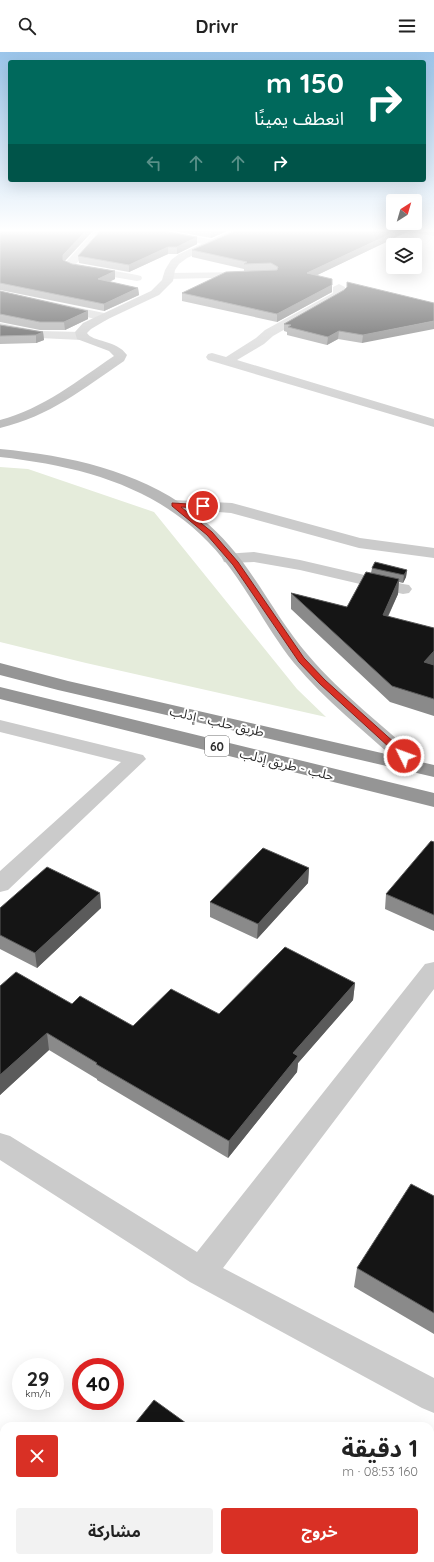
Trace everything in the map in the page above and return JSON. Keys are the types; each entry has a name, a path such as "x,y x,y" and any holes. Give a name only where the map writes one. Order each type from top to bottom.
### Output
{"highway":[{"name":"طريق حلب - إدلب","path":"0,669 425,769"},
{"name":"حلب - طريق إدلب","path":"0,693 434,800"}],"street":[{"path":"25,299 104,317"},
{"path":"81,336 81,332 87,326 141,299"},
{"path":"232,358 260,341 269,333 329,299"},
{"path":"0,328 42,336 81,336 86,340 115,348 121,355 120,358 42,410 0,424"},
{"path":"212,357 434,423"},
{"path":"0,452 41,458 101,473 155,494 174,505 210,534 230,558 301,660 323,682 425,769"},
{"path":"174,505 232,508 359,543 434,553"},
{"path":"230,558 254,557 300,565 403,589"},
{"path":"0,726 136,759 0,884"},
{"path":"201,1272 434,971"},
{"path":"0,1144 201,1272 434,1396"}],"green space":[{"path":"0,467 28,469 154,512 297,689 326,717 0,642"}],"building":[{"path":"0,299 37,299 88,311 64,322 40,322 0,314"},
{"path":"82,299 114,299 104,304"},
{"path":"211,299 305,299 277,314"},
{"path":"327,299 419,299 434,303 434,321 363,335 339,331 328,337 288,327 291,325 284,324"},
{"path":"0,325 43,332 36,335 0,336"},
{"path":"375,562 407,570 404,575 372,568"},
{"path":"366,572 399,579 383,615 434,628 434,651 424,662 434,665 434,699 392,686 291,593 347,607"},
{"path":"431,841 434,842 434,915 386,894"},
{"path":"263,848 309,868 258,924 210,902"},
{"path":"47,867 100,893 35,953 0,935 0,908"},
{"path":"285,947 355,983 293,1053 298,1056 229,1141 96,1064 97,1063 47,1033 0,1075 0,986 16,972 72,1004 80,996 133,1026 171,989 219,1014"},
{"path":"411,1184 434,1196 434,1313 357,1268"},
{"path":"154,1400 184,1422 136,1422"}],"route":[{"path":"203,506 174,505 210,534 236,564 301,660 404,756"}]}
